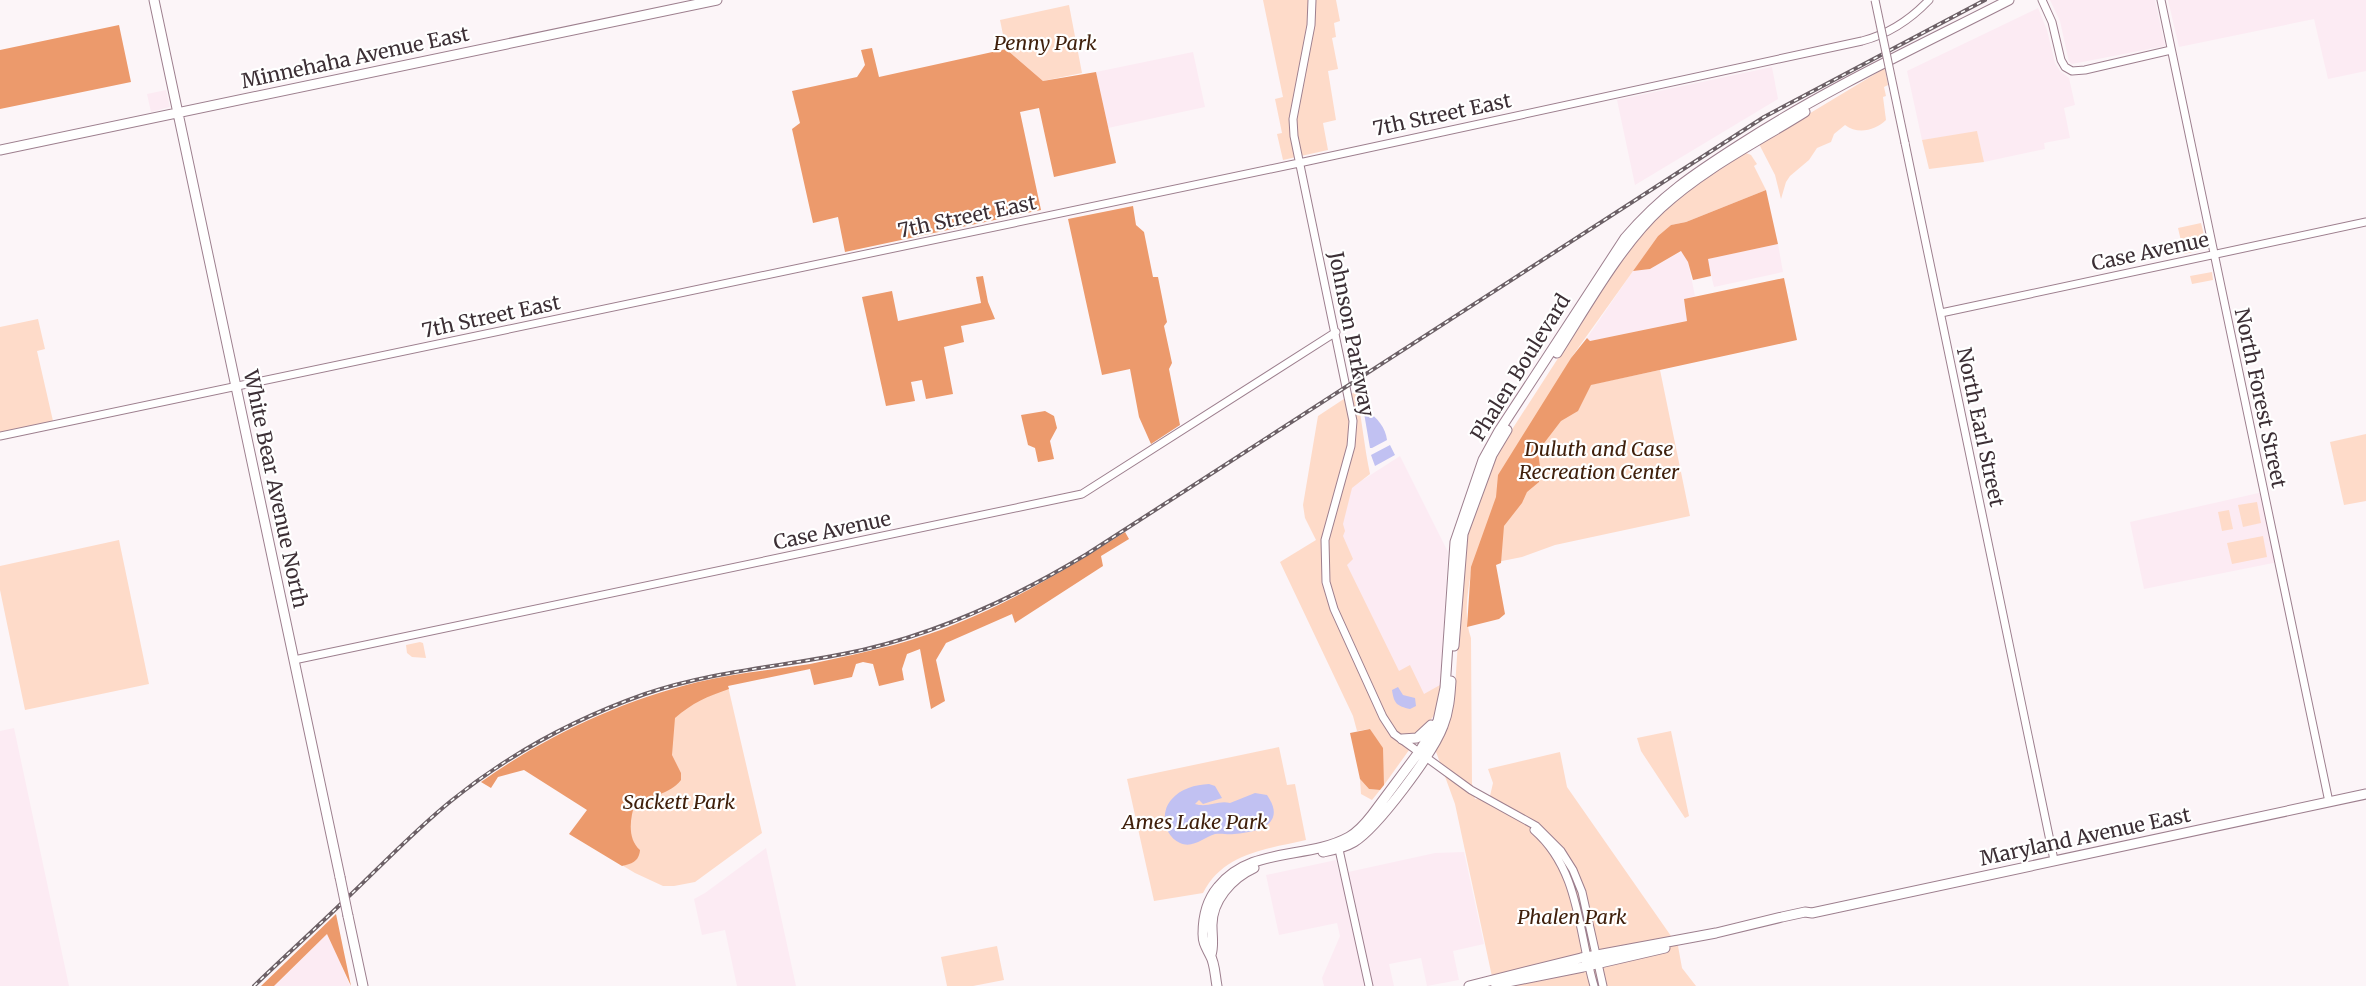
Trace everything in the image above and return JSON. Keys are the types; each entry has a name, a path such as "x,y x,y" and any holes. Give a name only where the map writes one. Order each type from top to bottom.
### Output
{"main road":[{"name":"White Bear Avenue North","path":"154,0 363,986"},
{"name":"Minnehaha Avenue East","path":"0,150 717,0"},
{"name":"Phalen Boulevard","path":"1422,755 1435,729 1444,693 1455,542 1483,460 1499,431 1625,238 1645,214 1686,179 1771,125 1826,93 2009,0"},
{"name":"Phalen Boulevard","path":"1217,986 1211,955 1214,947 1211,924 1221,896 1242,874 1255,867 1353,843 1371,827 1443,728 1448,713 1460,547 1492,455 1630,241 1660,208 1715,168 1882,65"},
{"path":"1402,739 1415,739 1424,734 1437,717 1444,693"},
{"name":"Maryland Avenue East","path":"1468,986 1497,978 1664,948 1674,942 1782,917 1805,912 1812,913 2366,794"}],"street":[{"name":"Johnson Parkway","path":"1312,0 1311,25 1293,119 1294,136 1336,332 1352,412 1353,429 1351,446 1325,540 1326,582 1334,609 1383,717 1394,734 1471,790 1510,813 1541,836 1565,870 1603,986"},
{"name":"North Earl Street","path":"1875,0 2054,860"},
{"name":"7th Street East","path":"0,436 1299,163 1875,38 1910,19 1929,0"},
{"path":"2042,0 2052,22 2061,60 2065,68 2072,71 2171,50"},
{"name":"North Forest Street","path":"2161,0 2329,802"},
{"name":"Case Avenue","path":"1941,313 2366,222"},
{"name":"Case Avenue","path":"294,660 1082,494 1336,332"},
{"path":"1338,845 1369,986"},
{"name":"Johnson Parkway","path":"1593,960 1594,986"}],"shaded area":[{"path":"2050,0 2155,0 2165,46 2072,64 2069,62 2060,21"},
{"path":"2168,0 2366,0 2366,71 2328,79 2314,19 2179,47"},
{"path":"2038,8 2047,30 2055,63 2060,71 2069,78 2075,105 2064,108 2070,138 2044,143 2045,149 1984,162 1977,132 1922,140 1907,71"},
{"path":"119,25 131,82 0,109 0,50"},
{"path":"872,48 879,77 1006,49 1043,81 1096,72 1116,163 1054,177 1039,108 1020,112 1041,210 845,252 838,217 813,223 792,129 800,123 792,91 857,77 865,65 861,50"},
{"path":"1193,52 1205,107 1108,128 1096,72"},
{"path":"1772,67 1778,99 1635,185 1617,100"},
{"path":"166,90 170,107 151,112 147,94"},
{"path":"1766,190 1778,244 1708,259 1711,276 1693,280 1688,262 1681,251 1650,269 1633,271 1658,236 1671,225 1686,222"},
{"path":"1133,206 1136,225 1144,232 1153,277 1158,277 1167,322 1164,326 1172,363 1169,369 1180,425 1151,444 1139,417 1130,369 1102,375 1068,219"},
{"path":"1778,244 1783,272 1714,287 1707,259"},
{"path":"1682,251 1688,262 1695,296 1684,299 1687,321 1590,341 1587,338 1633,271 1650,269"},
{"path":"983,276 988,302 995,319 961,326 964,342 944,347 953,394 926,399 922,380 911,382 915,401 886,406 862,297 892,291 898,321 981,303 976,277"},
{"path":"1784,278 1797,340 1591,385 1578,411 1561,421 1538,451 1539,482 1527,492 1522,503 1504,526 1501,563 1496,565 1505,614 1499,619 1467,627 1471,567 1496,497 1498,475 1571,358 1587,338 1590,341 1687,321 1684,299"},
{"path":"1045,411 1054,416 1057,428 1050,441 1054,459 1038,462 1035,448 1028,445 1021,415"},
{"path":"1400,456 1448,552 1440,685 1438,702 1432,720 1333,590 1344,492"},
{"path":"2263,492 2278,562 2144,589 2130,522"},
{"path":"1125,532 1129,539 1101,556 1103,566 1015,623 1012,614 946,643 936,660 945,701 931,709 920,649 907,654 902,669 904,680 879,686 873,664 863,662 856,664 852,677 814,685 810,669 728,686 729,689 707,697 688,708 675,718 672,755 681,773 681,780 666,792 635,803 631,834 640,850 636,860 631,863 622,866 569,834 587,810 524,770 498,777 491,788 481,782 558,735 640,699 712,679 810,664 894,645 955,624 1014,598"},
{"path":"14,728 69,986 0,986 0,731"},
{"path":"1370,729 1383,748 1384,785 1380,790 1369,789 1360,779 1350,733"},
{"path":"766,848 796,986 737,986 725,930 702,935 694,899"},
{"path":"1464,852 1484,944 1453,951 1459,980 1427,986 1421,958 1389,964 1394,986 1324,986 1322,978 1340,936 1337,923 1279,935 1266,875 1336,860 1339,874 1435,853"},
{"path":"336,914 351,986 327,934 274,986 261,986"},
{"path":"328,933 350,986 274,986"}],"green space":[{"path":"1263,0 1336,0 1340,21 1334,23 1336,37 1332,38 1338,69 1328,71 1336,120 1323,123 1328,150 1283,160 1277,134 1282,133 1275,99 1283,97"},
{"name":"Penny Park","path":"1069,5 1082,73 1043,81 1006,49 1000,20"},
{"path":"1885,68 1888,85 1884,87 1886,96 1883,97 1886,120 1867,130 1855,130 1845,125 1834,134 1831,142 1817,148 1809,160 1790,176 1781,199 1775,175 1759,144"},
{"path":"1977,131 1984,162 1929,169 1922,140"},
{"path":"1746,153 1751,155 1757,164 1754,166 1766,190 1686,222 1671,225 1658,236 1571,358 1551,393 1660,370 1690,516 1555,545 1522,557 1472,567 1467,603 1467,621 1471,638 1472,784 1475,799 1490,796 1493,783 1488,769 1560,752 1567,787 1678,946 1682,968 1696,986 1494,986 1455,804 1435,749 1454,702 1465,537 1502,445 1624,256 1655,219 1678,198"},
{"path":"2201,223 2205,239 2187,247 2190,252 2202,250 2184,254 2178,228"},
{"path":"2212,272 2213,280 2192,284 2190,276"},
{"path":"38,319 45,349 37,351 53,421 0,432 0,327"},
{"path":"1356,391 1370,474 1352,488 1343,524 1345,531 1343,536 1353,559 1347,565 1399,671 1410,665 1424,694 1440,685 1437,711 1384,785 1380,745 1370,729 1357,731 1353,716 1280,562 1316,540 1305,518 1303,505 1318,416"},
{"path":"2366,434 2366,501 2344,505 2330,442"},
{"path":"2257,502 2261,523 2243,527 2238,505"},
{"path":"2229,510 2233,529 2222,531 2218,512"},
{"path":"2263,536 2267,557 2232,564 2227,543"},
{"path":"119,540 149,684 25,710 0,590 0,566"},
{"path":"423,643 426,658 412,657 407,653 406,645"},
{"name":"Sackett Park","path":"727,682 762,833 695,882 674,886 663,886 635,873 570,834 607,783 594,723"},
{"path":"1671,731 1689,816 1685,818 1641,751 1637,738"},
{"name":"Ames Lake Park","path":"1279,747 1287,785 1295,784 1306,840 1262,850 1234,861 1222,869 1203,893 1154,901 1127,779"},
{"path":"1360,779 1369,789 1380,790 1372,800 1361,794"},
{"path":"997,946 1004,980 973,986 947,986 941,957"}],"water":[{"path":"1367,412 1380,423 1387,440 1372,448 1370,448 1364,413"},
{"path":"1390,445 1395,455 1375,466 1371,455"},
{"path":"1398,687 1403,695 1415,698 1416,706 1410,709 1397,704 1392,690"},
{"path":"1209,784 1215,786 1222,798 1203,804 1199,800 1195,804 1204,805 1221,802 1230,803 1255,793 1267,795 1274,813 1272,820 1267,825 1253,831 1215,834 1189,845 1180,843 1170,835 1165,824 1168,805 1184,790"}],"railway":[{"path":"254,986 437,813 473,784 543,739 619,704 669,686 876,647 970,615 1029,587 1087,554 1764,117 1985,0"}],"park label":[{"name":"Duluth and Case Recreation Center","path":"1599,460"},
{"name":"Phalen Park","path":"1572,916"}]}
